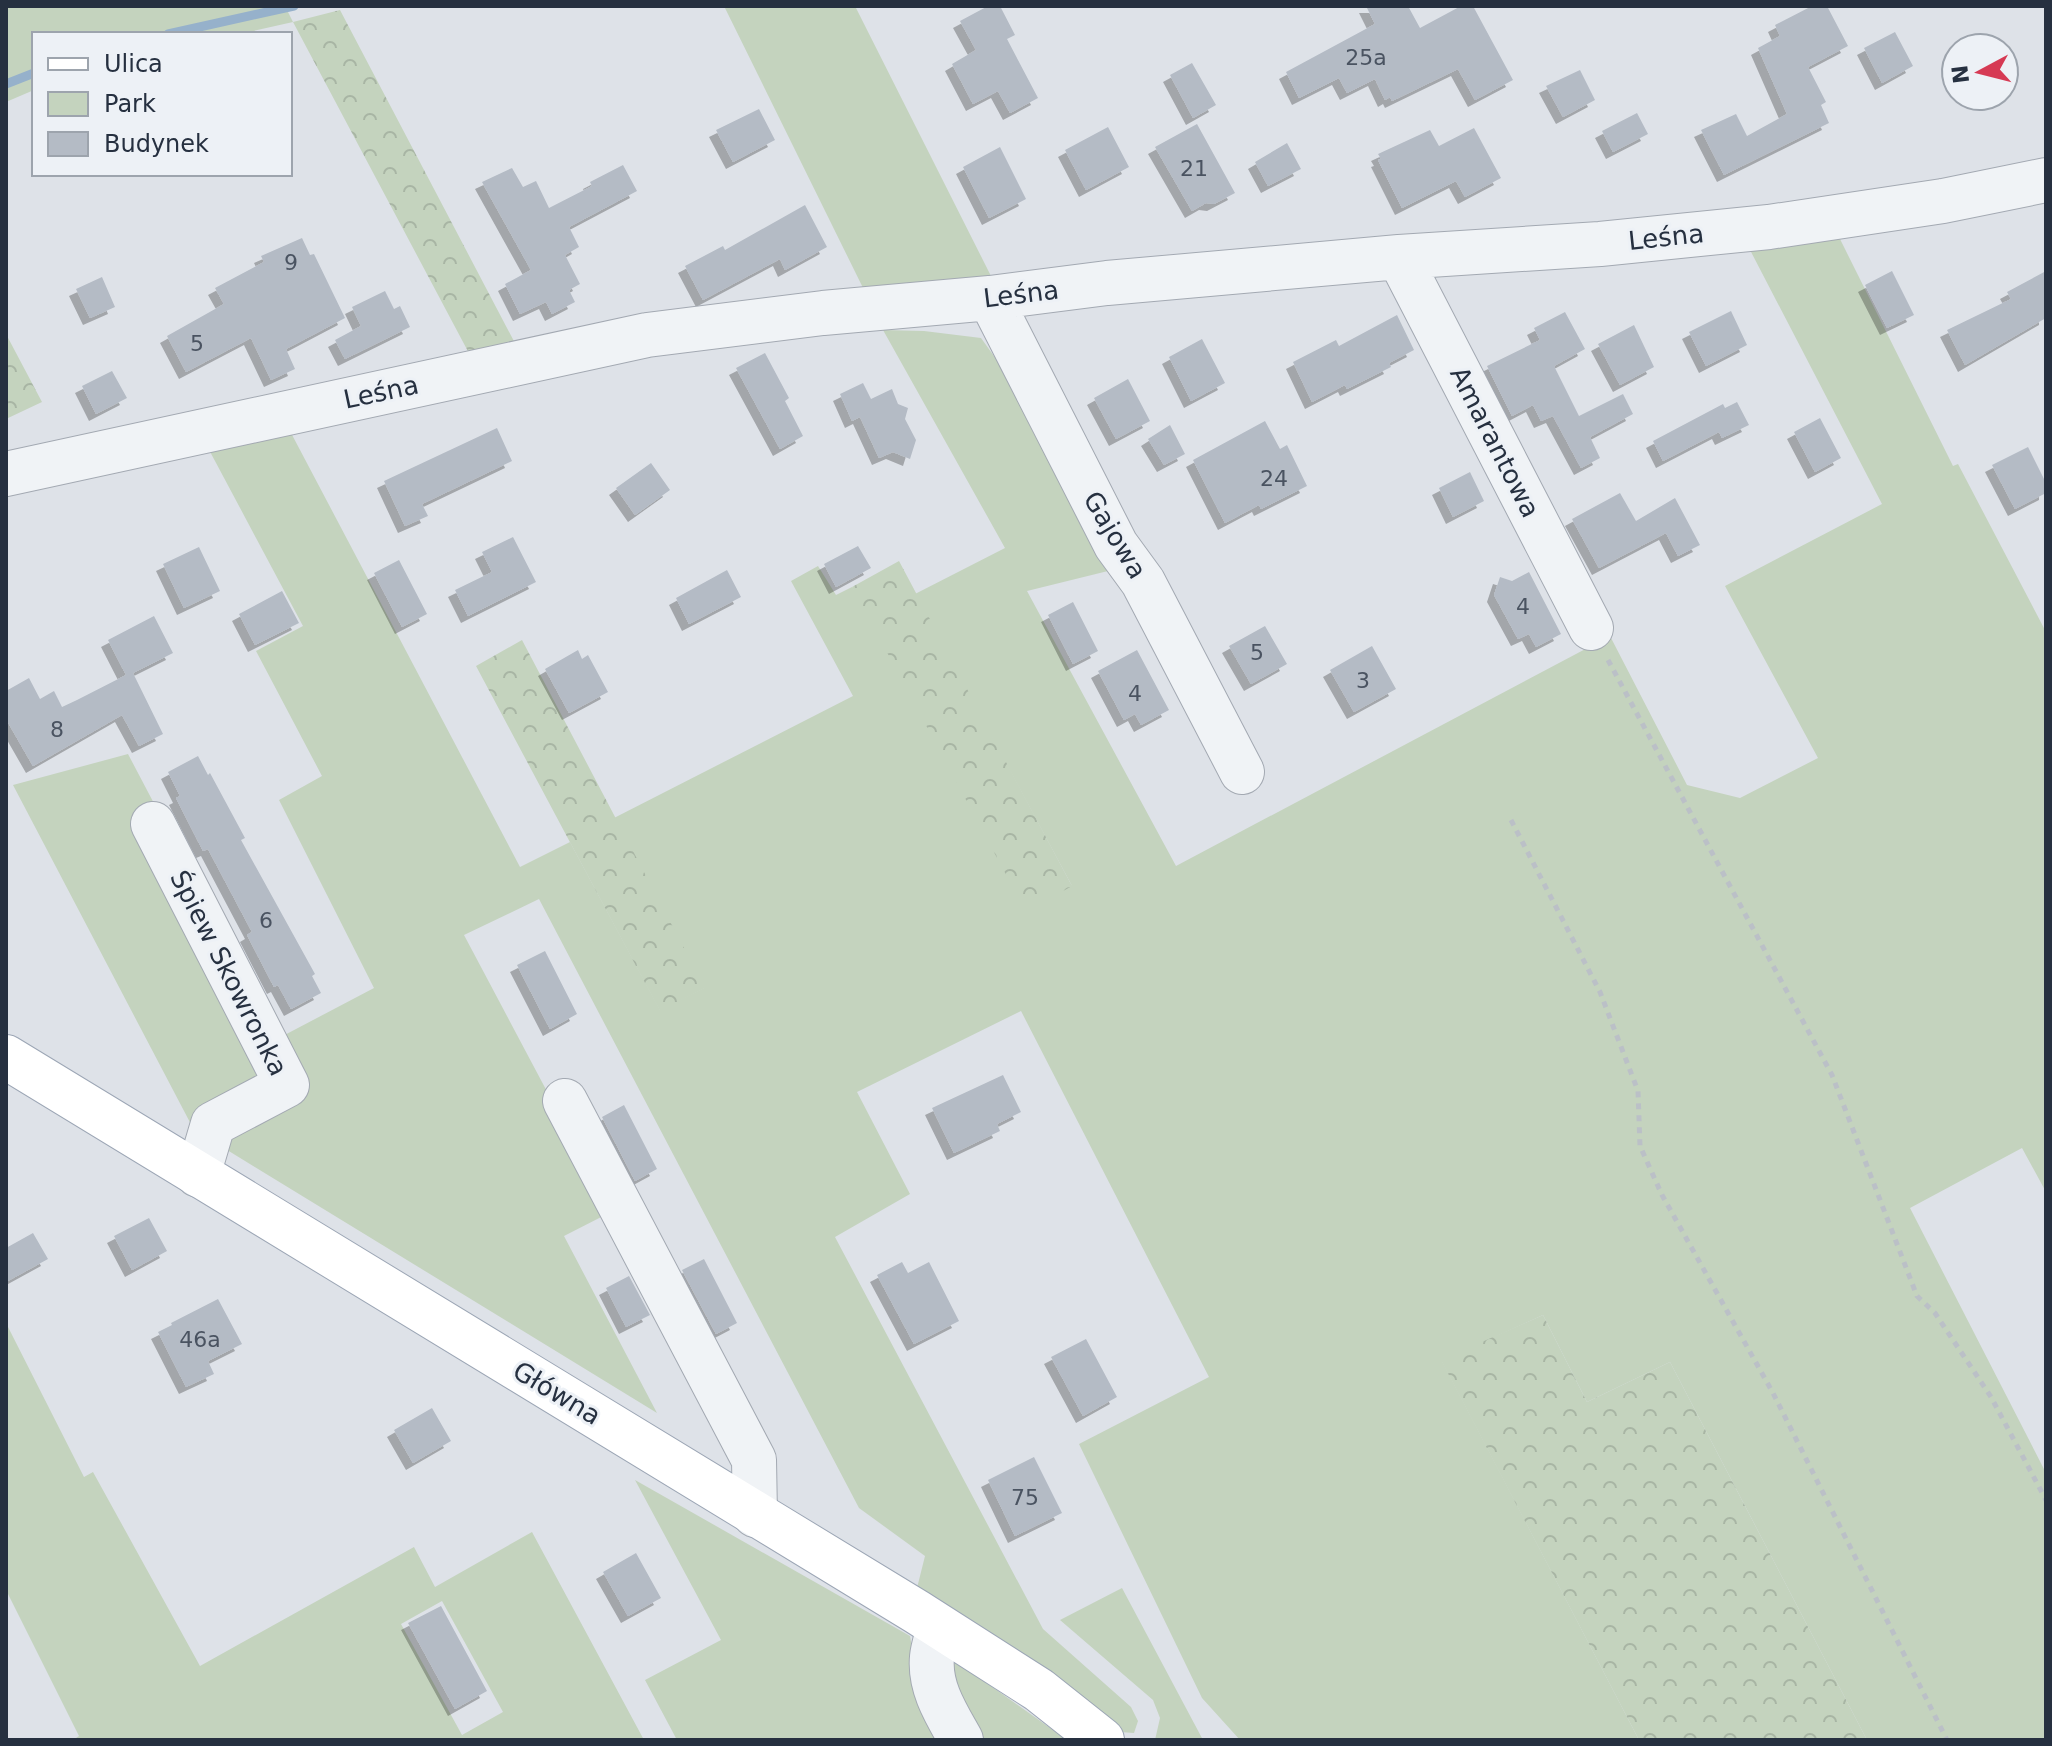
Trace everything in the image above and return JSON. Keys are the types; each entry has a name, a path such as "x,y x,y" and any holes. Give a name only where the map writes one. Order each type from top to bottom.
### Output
{"main road":[{"name":"Główna","path":"6,1057 939,1627 1039,1690 1102,1740"}],"street":[{"name":"Leśna","path":"6,474 647,335 1107,283 1399,257 1600,244 1769,227 1943,201 2046,180"},
{"name":"Amarantowa","path":"1399,257 1591,628"},
{"name":"Gajowa","path":"990,298 1116,545 1143,582 1242,772"},
{"name":"Śpiew Skowronka","path":"153,824 287,1085 213,1124 198,1175"},
{"path":"565,1101 754,1460 755,1515"},
{"path":"939,1627 932,1658 933,1678 940,1702 961,1740"}],"path":[{"path":"1591,628 1832,1075 1917,1296 1935,1313 1991,1397 2046,1500"},
{"path":"1511,820 1600,992 1638,1091 1640,1146 1662,1195 1773,1393 1947,1740"}],"green space":[{"path":"6,6 285,6 293,22 249,32 32,32 32,91 6,102"},
{"path":"724,6 855,6 993,280 867,296"},
{"path":"340,10 517,347 471,357 293,22"},
{"path":"1840,239 1953,466 1958,464 2046,632 2046,1192 2022,1148 1910,1208 2046,1473 2046,1740 1867,1740 1670,1362 1587,1402 1543,1315 1442,1361 1639,1740 1240,1740 1202,1698 1079,1444 1209,1377 1021,1011 857,1092 910,1194 835,1237 1043,1629 1131,1707 1138,1721 1134,1733 1120,1732 917,1588 925,1556 859,1508 539,899 464,935 611,1212 564,1236 657,1413 219,1145 237,1128 277,1039 374,988 279,800 322,776 256,651 303,626 207,446 290,431 520,867 570,842 660,1010 704,988 614,818 853,696 791,581 818,566 836,595 852,587 1072,886 915,594 1005,548 883,330 981,338 1009,377 1108,571 1027,591 1176,866 1610,636 1687,785 1740,798 1818,758 1725,586 1882,504 1749,248"},
{"path":"6,334 42,402 6,419"},
{"path":"899,561 1072,886 1026,912 852,587"},
{"path":"522,640 705,988 660,1011 476,666"},
{"path":"128,754 158,811 263,1072 194,1130 13,785"},
{"path":"1543,1315 1587,1402 1670,1362 1867,1740 1639,1740 1441,1360"},
{"path":"6,1323 84,1477 93,1472 200,1666 414,1547 435,1587 532,1532 644,1740 73,1740 79,1736 6,1590","holes":["442,1601 503,1712 462,1735 401,1624"]},
{"path":"635,1480 910,1636 915,1665 948,1740 677,1740 645,1680 721,1640"},
{"path":"1122,1588 1203,1740 1155,1740 1160,1718 1153,1700 1060,1620"},
{"path":"948,1661 957,1662 1067,1740 967,1740"}],"building":[{"path":"988,6 1000,6 1015,35 1007,39 1038,98 1010,113 998,91 973,104 952,64 976,50 960,21"},
{"path":"1366,6 1408,6 1420,28 1461,6 1473,6 1513,80 1475,100 1458,69 1392,101 1390,97 1385,100 1375,79 1347,93 1339,78 1299,98 1286,72 1375,24"},
{"path":"1812,6 1827,6 1848,46 1808,67 1826,102 1821,105 1829,123 1724,175 1701,130 1736,114 1747,136 1787,114 1758,48 1780,36 1775,25"},
{"path":"1895,32 1913,66 1882,83 1864,48"},
{"path":"1192,63 1216,105 1193,118 1170,75"},
{"path":"1580,70 1595,100 1563,117 1546,86"},
{"path":"759,109 775,140 733,162 716,130"},
{"path":"1637,113 1648,134 1613,152 1602,131"},
{"path":"1197,124 1235,193 1192,211 1155,147"},
{"path":"1108,127 1129,167 1086,190 1065,150"},
{"path":"1474,128 1501,178 1465,197 1456,181 1402,208 1378,160 1381,159 1378,154 1430,130 1439,146"},
{"path":"1287,143 1301,169 1268,186 1255,162"},
{"path":"1000,147 1026,199 989,218 963,167"},
{"path":"623,165 637,191 569,227 579,247 565,255 580,284 569,290 575,302 552,314 546,302 520,314 505,284 531,270 482,182 512,168 523,187 536,181 549,208 592,186 590,182"},
{"path":"805,205 827,247 785,270 780,259 703,300 685,266 723,246 725,250"},
{"path":"302,238 310,255 314,254 345,318 286,349 295,369 271,380 251,338 186,372 167,336 224,304 215,288 264,262 261,256"},
{"path":"1892,271 1914,315 1887,328 1865,285"},
{"path":"2046,271 2046,318 1965,365 1947,330 2011,299 2007,292"},
{"path":"102,277 115,307 90,318 76,289"},
{"path":"385,291 394,309 400,306 410,327 345,359 335,340 361,326 352,307"},
{"path":"1731,311 1747,345 1706,366 1689,332"},
{"path":"1565,312 1585,349 1554,366 1579,416 1623,394 1633,414 1590,437 1600,458 1581,468 1553,416 1541,421 1533,405 1512,416 1487,366 1540,340 1534,328"},
{"path":"1397,315 1414,350 1389,363 1391,367 1312,402 1293,362 1336,340 1339,346"},
{"path":"1634,325 1654,367 1620,385 1598,344"},
{"path":"1202,339 1225,383 1191,401 1169,357"},
{"path":"765,353 789,398 785,401 803,436 780,449 736,368"},
{"path":"112,371 127,398 96,414 82,386"},
{"path":"1128,379 1150,421 1116,439 1094,398"},
{"path":"863,383 871,399 892,389 898,404 908,408 905,419 916,440 910,459 893,452 879,458 860,417 852,421 840,394"},
{"path":"1737,402 1749,425 1722,438 1719,432 1663,461 1653,441 1723,404 1725,408"},
{"path":"1820,418 1841,458 1815,472 1794,432"},
{"path":"1265,421 1280,449 1287,445 1307,486 1261,509 1259,505 1225,523 1193,460"},
{"path":"1170,425 1185,454 1164,465 1148,439"},
{"path":"497,428 512,461 422,504 428,516 405,526 384,481"},
{"path":"2028,447 2046,483 2046,493 2015,509 1992,465"},
{"path":"651,463 670,490 635,515 616,488"},
{"path":"1470,472 1484,501 1453,517 1439,488"},
{"path":"1620,493 1636,521 1675,498 1700,545 1678,556 1666,533 1599,568 1572,519"},
{"path":"513,537 536,582 468,616 455,590 492,572 482,552"},
{"path":"858,546 871,568 836,587 824,564"},
{"path":"199,547 220,591 184,608 163,564"},
{"path":"399,560 427,614 402,627 374,573"},
{"path":"727,570 741,597 689,624 676,598"},
{"path":"1529,572 1561,634 1536,647 1529,634 1518,639 1494,595 1500,577 1512,581"},
{"path":"282,591 299,623 255,645 239,614"},
{"path":"1073,602 1098,651 1073,664 1048,615"},
{"path":"154,616 173,653 133,673 163,734 139,746 122,715 33,766 6,719 6,691 29,678 40,699 54,691 62,707 77,700 126,675 108,640"},
{"path":"1265,626 1287,664 1251,684 1229,646"},
{"path":"1372,646 1396,689 1354,712 1330,670"},
{"path":"578,650 582,659 588,655 608,692 569,713 545,669"},
{"path":"1137,650 1169,710 1141,725 1135,714 1124,720 1098,671"},
{"path":"198,756 245,838 241,840 315,974 312,976 321,993 291,1009 278,985 274,987 247,935 252,932 208,849 203,851 176,798 180,796 168,772"},
{"path":"545,951 577,1014 550,1029 517,965"},
{"path":"1003,1075 1021,1112 997,1124 1000,1131 954,1153 932,1108"},
{"path":"624,1105 657,1169 635,1181 602,1117"},
{"path":"149,1218 167,1251 132,1270 114,1236"},
{"path":"33,1233 48,1259 6,1282 6,1248"},
{"path":"704,1259 737,1323 716,1334 682,1270"},
{"path":"902,1262 908,1273 929,1262 959,1321 914,1344 877,1275"},
{"path":"629,1276 650,1315 626,1327 606,1288"},
{"path":"218,1299 242,1344 208,1361 214,1374 186,1387 158,1332"},
{"path":"1086,1339 1117,1397 1083,1416 1051,1357"},
{"path":"432,1408 451,1441 413,1463 394,1430"},
{"path":"1034,1457 1062,1513 1015,1536 988,1480"},
{"path":"636,1553 661,1598 628,1616 603,1572"},
{"path":"441,1606 487,1691 455,1709 408,1623"}],"waterway":[{"path":"177,32 294,6"},
{"path":"6,84 32,74"}]}
